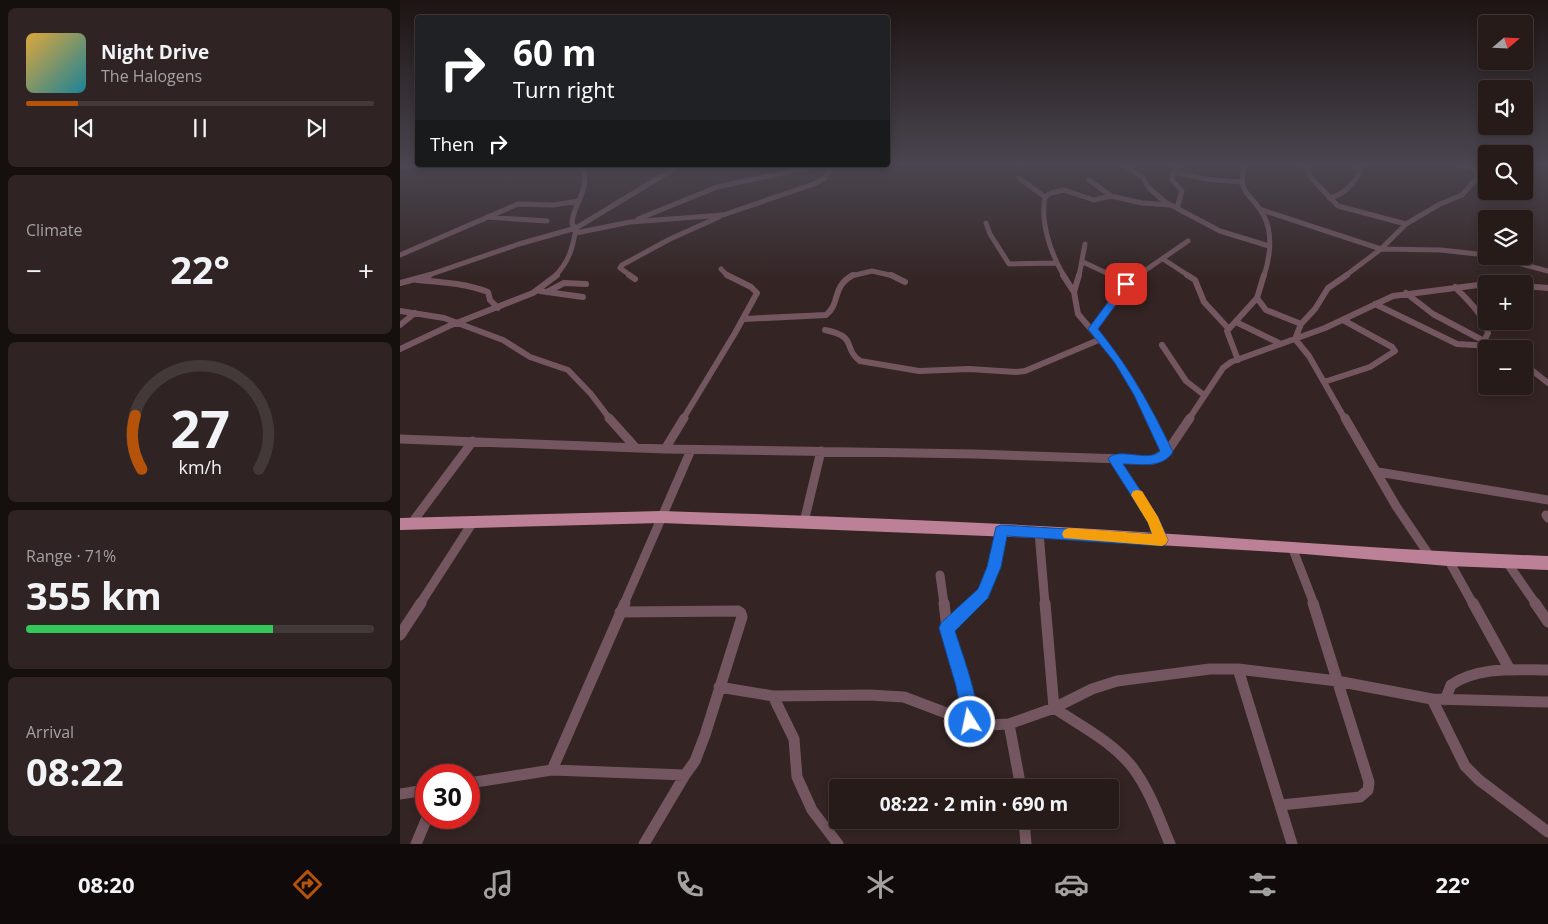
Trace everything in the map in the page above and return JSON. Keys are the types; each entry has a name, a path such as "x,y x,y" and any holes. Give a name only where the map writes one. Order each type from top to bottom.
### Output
{"main road":[{"path":"406,524 661,517 804,522 1039,532 1548,564"}],"street":[{"path":"400,255 517,204"},
{"path":"532,204 557,204"},
{"path":"544,291 562,269 572,251 576,230 571,220 578,204"},
{"path":"576,230 617,204"},
{"path":"630,222 674,204"},
{"path":"635,279 620,268 622,265 670,239 722,215 753,204"},
{"path":"1044,204 1048,236 1056,263 1074,292 1078,314 1093,329 1119,362 1140,395 1167,452"},
{"path":"1153,204 1175,207"},
{"path":"1171,204 1220,231 1269,246"},
{"path":"1228,328 1236,322 1257,298 1268,262 1269,246 1265,218 1262,210 1256,204"},
{"path":"1336,204 1406,224"},
{"path":"1296,339 1301,324 1315,309 1328,288 1370,259 1406,224 1442,204"},
{"path":"1262,210 1381,249 1441,250 1478,254"},
{"path":"400,283 415,280 519,244 576,230 630,222 722,215"},
{"path":"485,217 546,222"},
{"path":"986,223 991,237 1001,247 1008,264 1056,263"},
{"path":"1093,329 1126,284 1188,241"},
{"path":"1074,292 1083,262 1085,244"},
{"path":"1162,259 1195,280 1204,302 1228,328 1228,334 1238,360"},
{"path":"1083,262 1099,268 1126,284"},
{"path":"1523,265 1548,272"},
{"path":"665,449 744,318 757,293 751,287 730,278 721,269"},
{"path":"744,318 768,319 826,315 832,310 839,285 858,273 869,271 882,273 899,277 905,282"},
{"path":"415,280 466,285 483,290 488,292 490,300 498,308"},
{"path":"400,349 455,323 564,283 586,284"},
{"path":"400,440 692,450 821,451 1153,460 1161,458 1167,452 1223,368 1238,360 1296,339 1343,320 1375,304 1406,293 1478,285"},
{"path":"1455,287 1467,299 1488,328 1488,336 1485,340"},
{"path":"1533,287 1548,288"},
{"path":"544,291 583,297"},
{"path":"1406,293 1420,307 1453,327 1482,340"},
{"path":"1257,298 1266,310"},
{"path":"1375,304 1457,344 1478,346"},
{"path":"1249,307 1266,310 1301,324"},
{"path":"400,311 444,318 503,340 530,357 568,370 591,394 608,417 636,448"},
{"path":"400,325 415,313"},
{"path":"1324,382 1372,367 1395,351 1392,347 1343,320"},
{"path":"1236,322 1281,344"},
{"path":"825,330 842,334 851,343 855,357 860,361 934,372 969,369 1025,371 1101,339"},
{"path":"1296,339 1309,356 1396,506 1431,558"},
{"path":"1162,345 1186,381 1204,395"},
{"path":"1533,372 1548,384"},
{"path":"406,524 473,441"},
{"path":"552,770 661,517 692,450"},
{"path":"804,522 821,451"},
{"path":"1114,459 1150,513 1162,540"},
{"path":"1378,472 1548,500"},
{"path":"400,635 403,624 473,522"},
{"path":"947,628 983,594 994,567 1001,530"},
{"path":"1039,532 1054,708 1120,755 1132,767 1146,788 1170,844"},
{"path":"1281,805 1360,796 1368,790 1369,782 1319,618 1292,547"},
{"path":"1448,559 1510,670"},
{"path":"1506,561 1548,622"},
{"path":"940,575 947,628 964,686 970,722"},
{"path":"620,612 738,611 742,617 695,761 644,844"},
{"path":"719,687 772,696 869,695 904,697 970,722 989,725 1009,724 1054,708 1092,689 1117,682 1210,669 1238,669 1337,681 1432,699 1548,702"},
{"path":"1238,669 1292,844"},
{"path":"1445,700 1450,686 1462,678 1510,670 1548,670"},
{"path":"772,696 794,739 797,777 812,810 838,844"},
{"path":"1432,699 1457,754 1465,766 1479,780 1548,832"},
{"path":"1009,724 1019,779"},
{"path":"480,781 552,770 685,776"},
{"path":"400,794 415,792"},
{"path":"416,844 422,829"},
{"path":"1025,829 1026,844"}],"slow traffic":[{"path":"1069,534 1162,540 1154,520 1137,495"}],"route":[{"path":"970,722 964,686 947,628 983,594 994,567 1001,530 1162,540 1154,520 1114,459 1153,460 1161,458 1167,452 1140,395 1119,362 1093,329 1126,284"}]}
